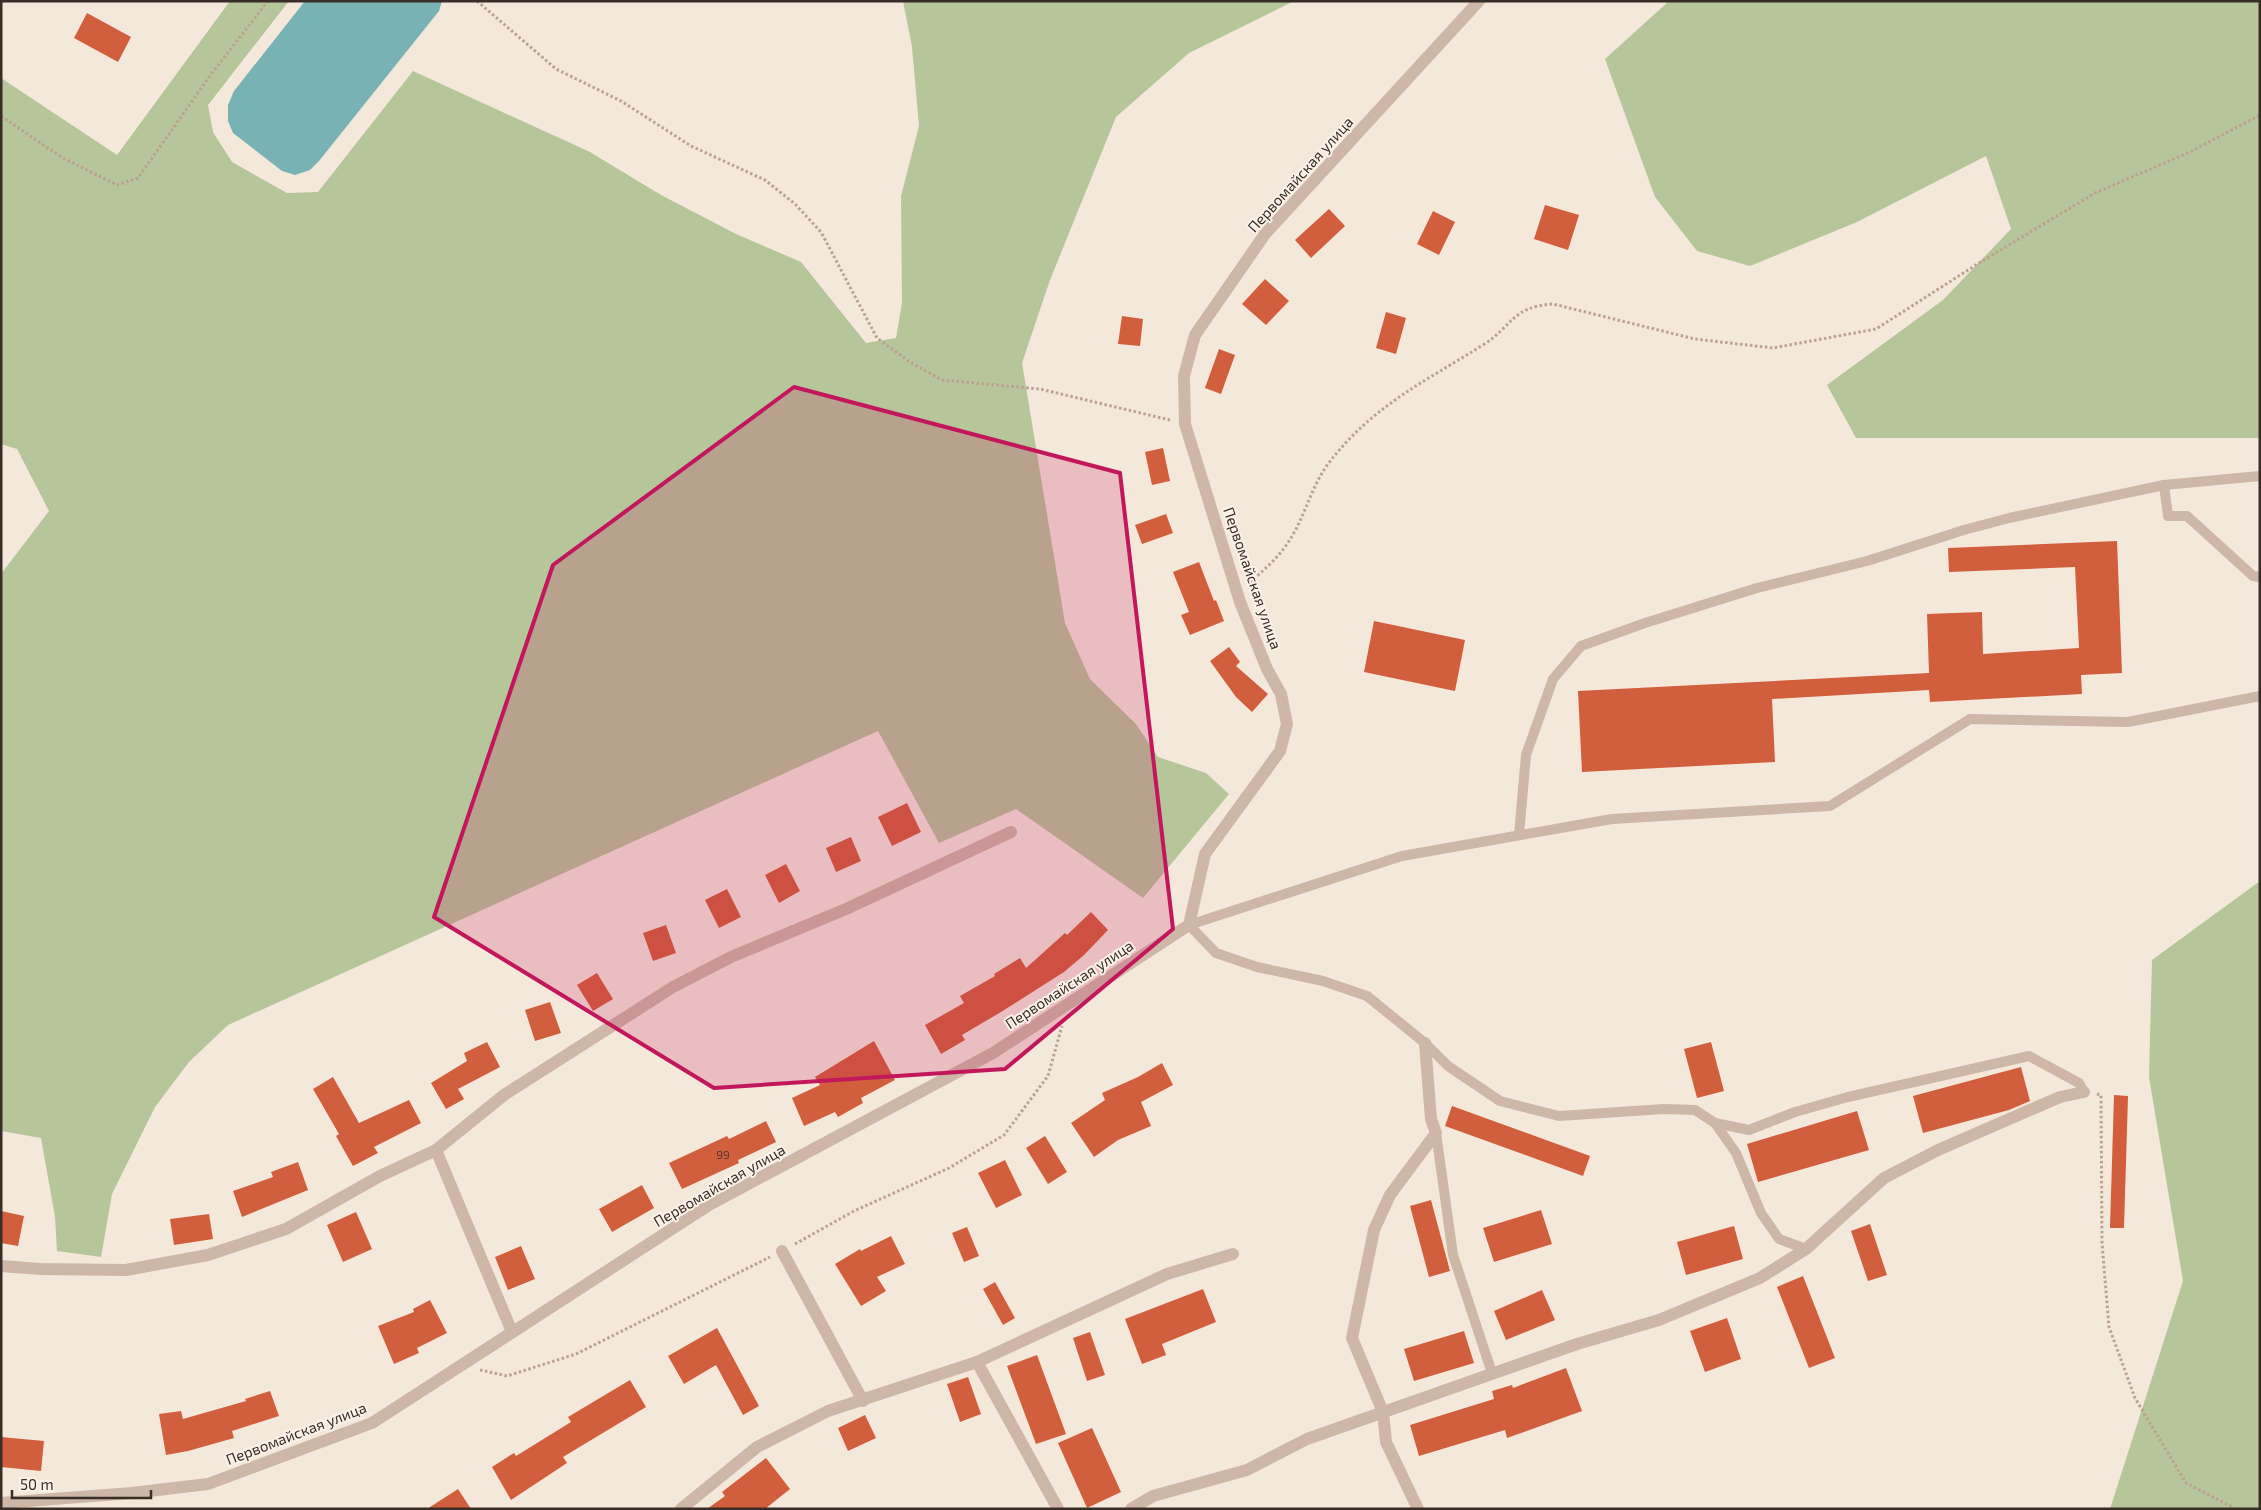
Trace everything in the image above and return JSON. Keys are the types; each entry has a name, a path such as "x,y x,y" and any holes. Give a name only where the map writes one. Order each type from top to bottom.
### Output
{"street":[{"name":"Первомайская улица","path":"1,1503 132,1493 208,1484 372,1422 709,1205 993,1053 1189,925 1205,854 1280,750 1287,724 1281,694 1267,669 1237,592 1185,424 1184,376 1194,335 1266,234 1479,1"},
{"path":"1,1266 40,1269 126,1270 208,1255 286,1229 380,1176 436,1150 504,1095 673,987 731,957 846,909 1011,832"},
{"path":"1418,1509 1386,1442 1383,1412 1352,1338 1374,1230 1390,1195 1436,1133 1431,1119 1425,1043"},
{"path":"1131,1509 1153,1496 1247,1470 1307,1438 1577,1344 1659,1320 1760,1278 1806,1249 1884,1178 1973,1134 2060,1097 2084,1092"},
{"path":"436,1150 512,1332"},
{"path":"782,1251 863,1401"},
{"path":"681,1509 757,1447 828,1411 977,1362 1167,1274 1232,1254"},
{"path":"977,1362 1058,1509"}],"lane":[{"path":"1519,835 1526,755 1553,679 1581,646 1646,622 1757,588 1867,561 1964,530 2164,485 2260,476"},
{"path":"2164,485 2168,516 2187,516 2253,576 2260,577"},
{"path":"1806,1249 1779,1239 1761,1213 1736,1153 1714,1123 1695,1110 1664,1108 1560,1116 1500,1101 1448,1066 1425,1043 1366,996 1323,981 1257,966 1216,953 1189,925 1402,856 1612,819 1830,806 1970,719 2128,722 2260,696"},
{"path":"1714,1123 1749,1130 1795,1112 1848,1097 1970,1071 2029,1056 2079,1083 2084,1092"},
{"path":"1436,1133 1452,1255 1492,1373"}],"path":[{"path":"1,116 61,157 117,185 138,178 212,73 268,1"},
{"path":"477,1 556,69 621,101 692,146 765,180 795,204 821,232 877,338 910,362 942,380 1040,389 1185,424"},
{"path":"1237,592 1265,570 1289,542 1327,465 1354,433 1395,398 1486,343 1512,318 1535,305 1553,304 1695,339 1773,348 1876,329 1979,263 2094,194 2190,152 2260,115"},
{"path":"460,1366 507,1376 576,1354 782,1251 854,1210 949,1168 1004,1135 1048,1076 1068,1004"},
{"path":"2084,1092 2101,1095 2102,1243 2109,1327 2132,1389 2186,1483 2236,1509"}],"highlighted area":[{"path":"794,387 1120,473 1173,929 1005,1069 714,1088 434,917 553,565"}],"green space":[{"path":"230,1 289,1 208,105 213,132 232,162 287,193 318,192 413,71 590,152 661,195 736,234 801,262 866,343 896,338 902,303 901,196 919,126 912,47 903,1 1294,1 1189,53 1116,117 1050,280 1022,363 1065,623 1090,679 1136,724 1158,757 1206,773 1229,794 1143,898 1016,809 939,843 878,731 228,1025 189,1062 155,1107 112,1194 101,1257 57,1251 55,1217 41,1138 1,1131 1,574 49,511 17,449 1,444 1,78 117,155"},
{"path":"1669,1 2260,1 2260,438 1856,438 1827,385 1943,300 2011,229 1986,156 1857,222 1750,266 1697,251 1655,197 1605,59"},
{"path":"2260,881 2260,1509 2110,1509 2183,1281 2149,1077 2152,960"}],"water":[{"path":"305,1 442,1 439,11 319,161 310,170 295,175 282,171 233,133 228,121 228,105 234,91"}],"building":[{"path":"87,13 131,37 118,62 74,38"},
{"path":"1545,205 1579,215 1568,250 1534,239"},
{"path":"1329,209 1345,226 1311,258 1295,240"},
{"path":"1433,211 1455,222 1439,255 1417,244"},
{"path":"1265,279 1289,301 1266,325 1242,304"},
{"path":"1386,312 1406,318 1396,354 1376,348"},
{"path":"1122,316 1143,319 1140,346 1118,344"},
{"path":"1219,349 1235,355 1221,394 1205,388"},
{"path":"1163,448 1170,481 1152,485 1145,452"},
{"path":"1166,514 1173,533 1142,544 1135,525"},
{"path":"2117,541 2122,673 2081,675 2082,694 1930,702 1929,690 1772,699 1775,762 1582,772 1578,691 1929,673 1927,614 1982,612 1983,654 2079,648 2075,567 1949,572 1948,548"},
{"path":"1199,562 1224,621 1190,635 1181,615 1189,612 1173,572"},
{"path":"1374,621 1465,640 1455,691 1364,672"},
{"path":"1229,647 1240,662 1236,666 1268,694 1252,712 1236,697 1210,661"},
{"path":"907,803 921,832 892,846 878,817"},
{"path":"851,837 861,861 836,872 826,848"},
{"path":"786,864 800,891 779,903 765,875"},
{"path":"727,889 741,917 719,928 705,900"},
{"path":"1091,912 1108,930 1084,955 1064,972 962,1035 965,1040 941,1054 925,1025 964,1003 960,996 995,976 994,974 1020,958 1026,968 1065,933 1067,935"},
{"path":"666,925 676,953 653,961 643,933"},
{"path":"597,973 613,999 593,1011 577,985"},
{"path":"550,1002 561,1033 535,1041 525,1010"},
{"path":"874,1041 895,1080 861,1098 863,1103 838,1117 835,1112 804,1126 792,1098 820,1085 815,1077"},
{"path":"487,1042 500,1067 458,1089 464,1099 446,1109 431,1083 467,1061 464,1053"},
{"path":"1711,1042 1724,1091 1697,1098 1684,1049"},
{"path":"1162,1063 1173,1085 1141,1102 1151,1126 1118,1140 1094,1157 1071,1123 1105,1100 1102,1093 1138,1077"},
{"path":"2021,1067 2030,1101 2009,1110 1923,1133 1913,1096"},
{"path":"333,1077 359,1123 409,1100 421,1123 374,1147 378,1153 353,1166 336,1136 339,1134 313,1089"},
{"path":"2114,1095 2128,1096 2124,1228 2110,1228"},
{"path":"1452,1106 1590,1156 1583,1176 1445,1126"},
{"path":"1857,1111 1869,1150 1758,1182 1747,1144"},
{"path":"766,1121 776,1142 738,1160 739,1163 682,1189 669,1163 727,1136 729,1139"},
{"path":"1045,1136 1067,1172 1048,1184 1026,1148"},
{"path":"1005,1160 1022,1195 996,1208 978,1173"},
{"path":"298,1162 308,1190 242,1217 233,1191 273,1177 271,1172"},
{"path":"642,1185 654,1208 612,1232 599,1209"},
{"path":"1431,1200 1450,1271 1429,1277 1410,1206"},
{"path":"1541,1210 1552,1244 1494,1262 1483,1228"},
{"path":"1,1211 24,1216 18,1246 1,1243"},
{"path":"356,1212 372,1249 343,1262 327,1225"},
{"path":"209,1214 213,1239 174,1245 170,1219"},
{"path":"1870,1224 1887,1275 1868,1281 1851,1231"},
{"path":"1734,1226 1743,1259 1686,1275 1677,1242"},
{"path":"967,1227 979,1256 964,1262 952,1233"},
{"path":"891,1236 905,1264 877,1277 886,1291 861,1306 835,1264 860,1249 861,1251"},
{"path":"521,1246 535,1279 508,1290 495,1257"},
{"path":"1803,1276 1835,1358 1809,1368 1777,1287"},
{"path":"995,1282 1015,1318 1003,1325 983,1289"},
{"path":"1203,1289 1216,1322 1162,1344 1166,1355 1142,1364 1125,1319"},
{"path":"1542,1290 1555,1320 1506,1340 1494,1311"},
{"path":"430,1300 447,1333 417,1348 419,1353 394,1364 378,1326 414,1312 413,1309"},
{"path":"1727,1318 1741,1359 1705,1372 1690,1331"},
{"path":"717,1328 759,1406 743,1415 716,1365 684,1384 668,1356"},
{"path":"1464,1331 1474,1363 1414,1381 1404,1349"},
{"path":"1090,1332 1105,1375 1087,1381 1073,1338"},
{"path":"1037,1355 1066,1434 1036,1444 1007,1366"},
{"path":"1566,1368 1582,1411 1507,1438 1505,1430 1419,1456 1410,1425 1494,1399 1492,1391 1512,1385 1513,1388"},
{"path":"968,1377 981,1414 960,1422 947,1384"},
{"path":"630,1380 646,1407 563,1457 567,1463 511,1500 492,1467 514,1453 516,1456 571,1422 568,1417"},
{"path":"270,1391 279,1416 232,1431 234,1438 166,1455 159,1414 181,1411 183,1419 246,1401 245,1399"},
{"path":"865,1415 876,1438 848,1451 838,1428"},
{"path":"1092,1428 1121,1492 1087,1508 1058,1443"},
{"path":"1,1437 44,1441 41,1471 1,1467"},
{"path":"766,1458 790,1489 765,1509 707,1509 725,1496 722,1492"},
{"path":"458,1489 471,1509 427,1509"}]}
